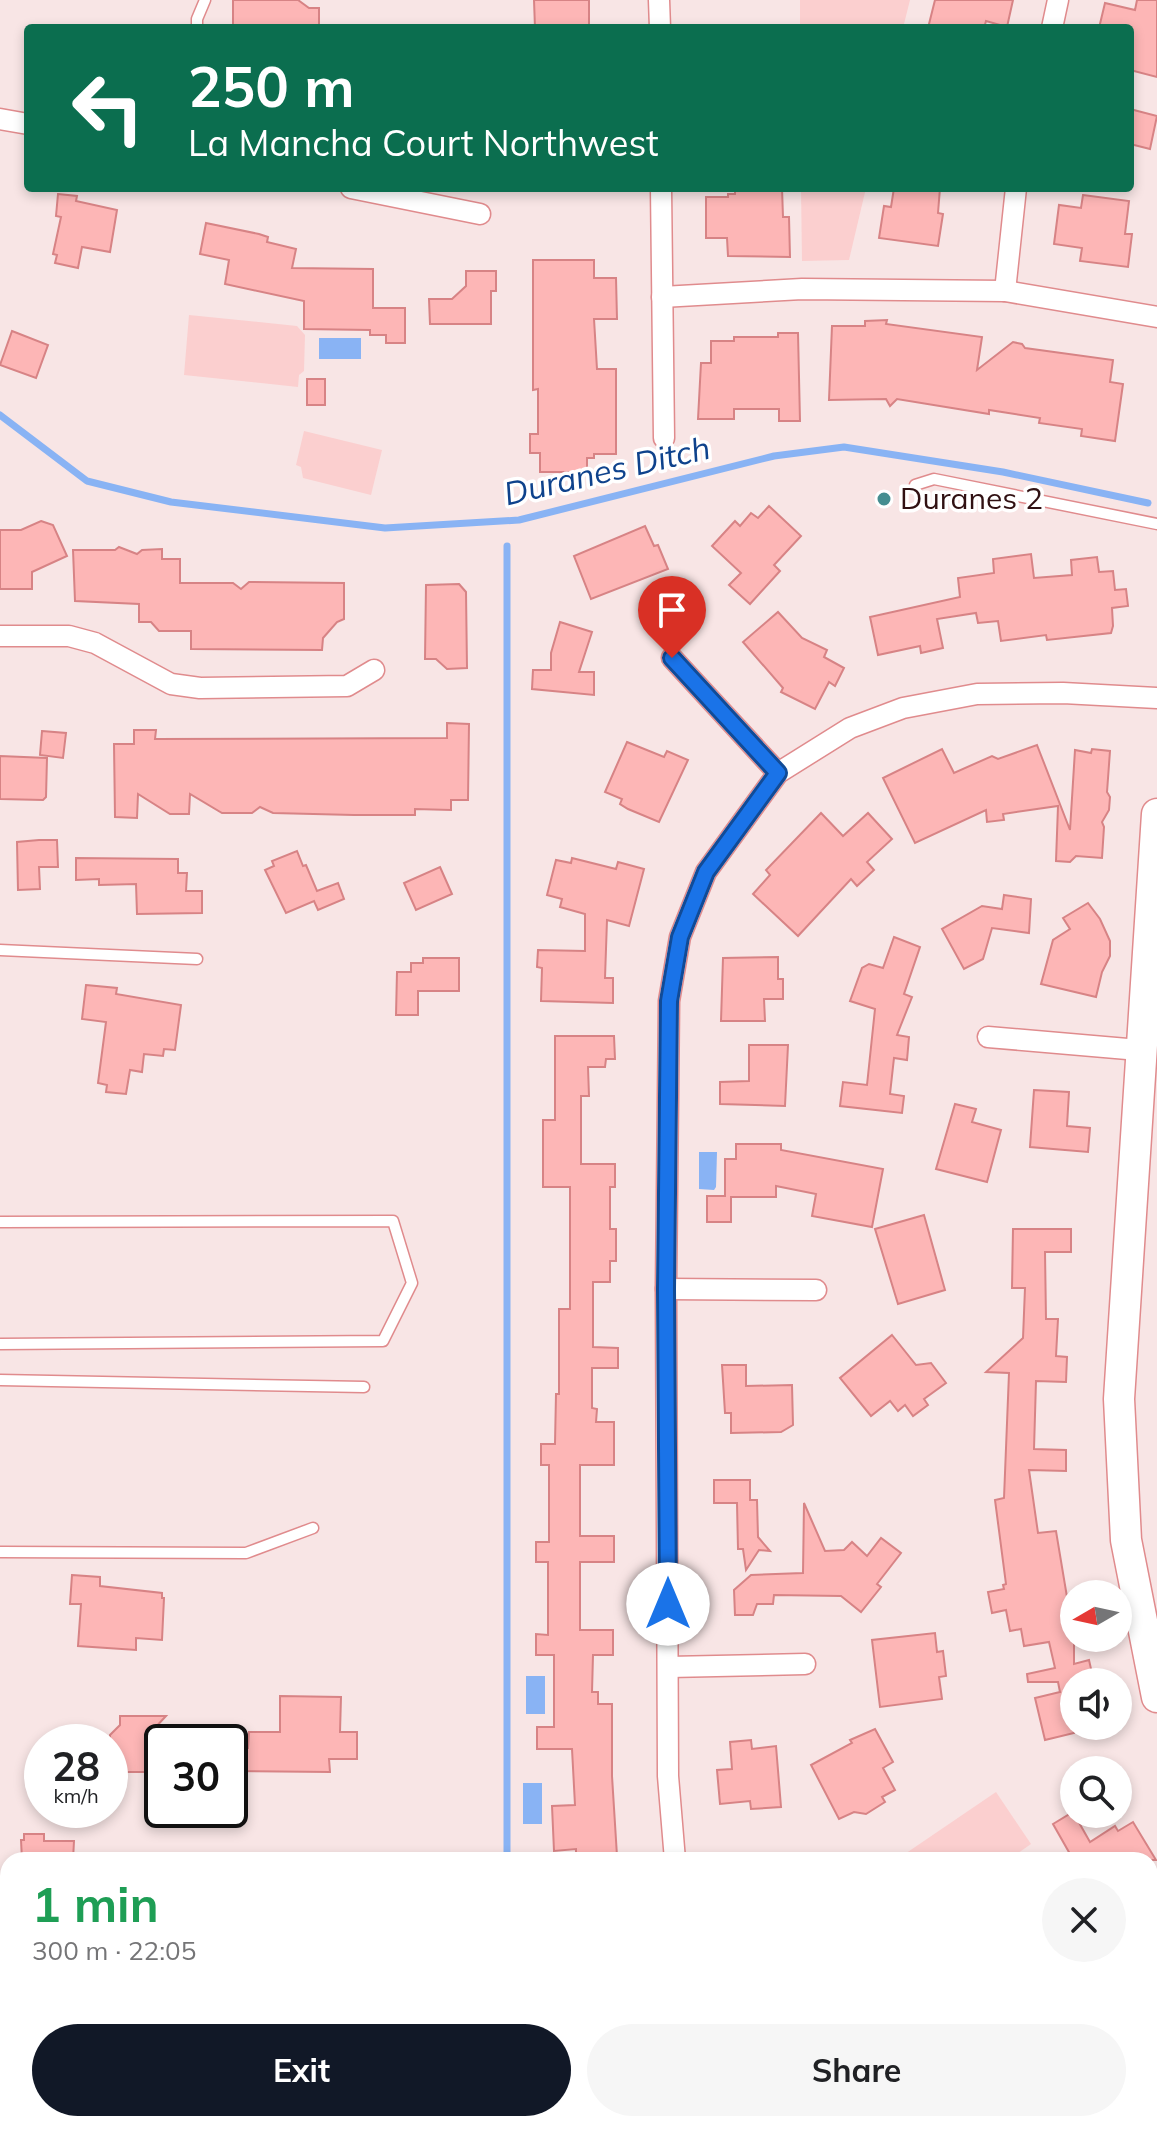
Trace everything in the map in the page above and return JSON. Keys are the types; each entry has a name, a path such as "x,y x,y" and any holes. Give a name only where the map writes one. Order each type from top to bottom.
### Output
{"street":[{"path":"659,0 660,24"},
{"path":"1053,24 1058,0"},
{"path":"0,119 24,123"},
{"path":"371,192 480,214"},
{"path":"661,192 664,438"},
{"path":"1005,291 1016,192"},
{"path":"662,297 802,289 1005,291 1157,317"},
{"path":"0,636 69,636 95,643 171,684 200,688 347,686 374,670"},
{"path":"672,658 778,773"},
{"path":"674,1852 668,1776 666,1289 669,1001 680,937 706,872 778,773 850,728 903,708 977,694 1063,693 1157,698"},
{"path":"1157,814 1139,1050 1119,1399 1126,1540 1157,1697"},
{"path":"988,1037 1139,1050"},
{"path":"666,1289 816,1290"},
{"path":"669,1667 805,1664"}],"lane":[{"path":"197,24 205,0"},
{"path":"915,485 934,479 1157,524"},
{"path":"0,950 197,959"},
{"path":"0,1222 393,1221 412,1283 383,1341 0,1344"},
{"path":"0,1380 364,1387"},
{"path":"0,1552 246,1553 313,1528"}],"shaded area":[{"path":"800,0 910,0 904,24 800,24"},
{"path":"801,192 865,192 849,260 802,261"},
{"path":"189,315 297,326 305,335 304,371 299,375 298,387 184,375"},
{"path":"304,431 382,450 371,495 303,478 301,467 296,465"},
{"path":"996,1792 1031,1844 1020,1852 908,1852"}],"water":[{"path":"319,338 361,338 361,359 319,359"},
{"path":"699,1152 717,1152 714,1190 699,1189"},
{"path":"526,1676 545,1676 545,1714 526,1714"},
{"path":"523,1783 542,1783 542,1824 523,1824"}],"building":[{"path":"233,0 298,0 309,8 319,8 319,24 233,24"},
{"path":"534,0 589,0 589,24 535,24"},
{"path":"935,0 1013,0 1008,24 986,21 985,24 929,24"},
{"path":"1137,0 1157,0 1157,77 1134,71 1134,24 1100,24 1105,3 1135,10"},
{"path":"1134,110 1157,116 1150,149 1134,145"},
{"path":"782,192 783,217 789,217 790,257 728,256 727,238 706,238 706,197"},
{"path":"893,192 940,192 938,213 943,214 938,246 879,238 884,206 891,207"},
{"path":"58,194 77,196 76,201 117,210 110,252 82,247 78,268 55,263 57,255 53,254 61,217 56,216"},
{"path":"1083,195 1129,201 1125,234 1132,234 1128,267 1080,261 1082,248 1054,244 1059,205 1081,208"},
{"path":"206,223 259,234 268,237 267,242 296,249 292,268 373,269 373,308 405,308 405,343 386,343 386,335 370,335 370,330 304,329 304,301 225,284 229,260 200,254"},
{"path":"533,260 594,260 594,278 616,278 617,319 594,319 597,369 616,369 616,454 594,454 594,458 587,458 587,472 540,472 540,453 530,453 530,434 538,434 538,389 533,390"},
{"path":"466,271 496,271 496,291 491,291 491,324 430,324 429,299 452,299 466,286"},
{"path":"887,320 886,324 982,337 977,370 1013,342 1025,348 1113,360 1110,382 1123,384 1115,441 1081,436 1082,429 1039,423 1040,418 989,410 989,414 897,399 890,406 886,399 829,400 832,326 865,326 865,321"},
{"path":"12,331 48,345 36,378 0,365"},
{"path":"778,333 798,333 800,421 779,421 779,409 734,409 734,419 698,419 701,363 711,363 711,341 734,341 734,337 778,337"},
{"path":"307,379 325,379 325,405 307,405"},
{"path":"769,506 801,536 774,565 780,571 750,604 729,585 741,573 712,546 735,521 740,526 751,513 758,518"},
{"path":"41,521 53,525 67,556 32,572 32,589 0,589 0,530 21,530"},
{"path":"645,526 654,546 658,545 668,569 591,599 574,556"},
{"path":"119,547 137,554 142,550 162,549 162,559 180,559 180,583 233,583 241,589 249,582 344,583 344,619 337,622 323,638 322,650 191,649 191,631 159,631 151,622 139,622 139,604 75,601 73,550 115,550"},
{"path":"1031,554 1034,578 1072,575 1071,560 1097,557 1099,572 1113,571 1115,590 1126,589 1128,606 1112,608 1111,633 1047,640 1046,635 1001,641 998,621 978,623 976,613 937,619 943,648 921,653 920,646 878,655 870,617 960,597 958,578 994,573 993,559"},
{"path":"459,584 466,592 467,668 447,669 436,659 425,659 426,585"},
{"path":"778,612 802,638 827,650 824,657 844,668 835,686 829,682 815,709 781,692 783,688 743,642"},
{"path":"560,622 592,632 579,672 594,672 594,695 532,689 533,670 551,670 551,653"},
{"path":"447,723 469,724 468,800 451,800 451,810 415,809 415,815 354,815 273,813 260,807 252,813 222,813 190,794 189,814 170,814 138,794 137,818 115,817 114,744 134,744 134,730 156,730 155,739 447,738"},
{"path":"42,731 66,733 63,758 40,755"},
{"path":"627,742 664,757 667,751 688,760 659,822 628,809 620,804 622,799 605,792"},
{"path":"1037,745 1070,830 1075,750 1091,753 1092,749 1110,751 1107,792 1110,797 1109,810 1102,822 1102,858 1076,856 1070,862 1056,861 1058,806 1003,814 1004,820 987,822 986,810 915,843 883,778 942,749 954,773 992,756 998,759"},
{"path":"0,756 47,758 46,797 43,800 0,799"},
{"path":"821,813 843,836 868,813 892,839 867,862 874,870 857,886 851,879 798,936 753,894 770,875 766,870"},
{"path":"57,840 58,867 39,867 40,889 18,890 17,842"},
{"path":"297,851 317,891 338,883 344,899 318,910 314,901 286,913 265,870 274,866 272,861"},
{"path":"76,858 178,859 178,873 187,873 186,891 202,891 202,913 137,914 136,884 99,885 99,879 76,880"},
{"path":"572,858 616,869 618,862 644,869 629,926 607,920 605,978 613,978 613,1003 541,1001 542,968 537,967 538,950 585,951 585,914 560,907 562,899 547,895 556,860 571,863"},
{"path":"440,867 452,894 416,910 404,883"},
{"path":"1004,895 1031,899 1029,933 992,928 983,959 964,969 942,929 982,906 1002,909"},
{"path":"1088,903 1110,941 1110,956 1102,972 1096,997 1041,984 1053,940 1070,929 1063,918"},
{"path":"894,937 920,947 904,994 912,997 897,1035 909,1037 907,1060 894,1058 890,1094 904,1096 902,1113 840,1106 843,1082 867,1085 875,1009 850,1001 862,968 869,964 883,968"},
{"path":"778,957 778,979 783,979 783,999 764,999 765,1021 721,1021 723,958"},
{"path":"423,958 459,958 459,991 418,991 418,1015 396,1015 397,972 411,972 411,963 423,963"},
{"path":"86,985 117,988 116,994 181,1005 175,1050 164,1049 163,1056 144,1054 142,1072 130,1070 126,1094 106,1092 107,1085 98,1083 106,1022 82,1019"},
{"path":"555,1036 614,1036 615,1059 606,1059 605,1067 588,1067 589,1096 581,1096 581,1164 615,1164 615,1187 610,1187 610,1229 616,1229 616,1261 610,1261 610,1282 593,1282 593,1347 618,1348 618,1368 592,1368 592,1408 597,1409 596,1422 614,1422 614,1465 580,1465 580,1536 614,1536 614,1562 580,1562 580,1630 613,1630 613,1655 593,1655 592,1692 598,1692 598,1704 612,1704 617,1852 554,1851 552,1806 575,1805 572,1749 537,1749 537,1727 554,1727 554,1655 536,1655 536,1634 548,1635 548,1562 536,1562 536,1542 549,1542 549,1465 541,1465 541,1444 555,1444 556,1394 559,1394 559,1309 570,1309 570,1187 543,1187 543,1120 555,1120"},
{"path":"749,1045 788,1045 785,1106 720,1104 720,1082 749,1081"},
{"path":"1034,1090 1069,1092 1067,1126 1090,1128 1088,1152 1030,1147"},
{"path":"955,1104 976,1109 972,1122 1001,1130 987,1182 936,1169"},
{"path":"736,1144 781,1144 781,1150 883,1169 872,1227 812,1216 816,1194 776,1186 776,1197 731,1197 731,1222 707,1222 707,1196 725,1196 725,1159 736,1159"},
{"path":"924,1215 945,1290 898,1304 875,1229"},
{"path":"1013,1229 1071,1229 1071,1252 1045,1252 1046,1319 1058,1319 1056,1356 1067,1357 1066,1382 1036,1381 1034,1449 1066,1450 1066,1471 1029,1470 1038,1533 1056,1531 1064,1580 1060,1580 1060,1652 1074,1652 1074,1664 1089,1660 1091,1668 1060,1668 1060,1692 1058,1682 1028,1682 1027,1674 1055,1668 1049,1642 1024,1646 1021,1629 1010,1631 1006,1610 992,1613 988,1592 1004,1589 1003,1585 1006,1584 995,1500 1004,1498 1009,1373 986,1372 1023,1338 1025,1288 1012,1288"},
{"path":"892,1335 916,1365 931,1363 946,1383 924,1399 928,1405 913,1416 905,1405 898,1411 890,1401 871,1416 840,1378"},
{"path":"722,1365 746,1365 746,1386 792,1385 793,1425 781,1432 731,1433 731,1413 725,1413"},
{"path":"714,1480 750,1480 750,1500 757,1500 758,1537 770,1551 759,1550 746,1570 743,1549 738,1549 737,1503 714,1503"},
{"path":"804,1503 825,1551 844,1550 852,1542 867,1556 881,1538 901,1553 877,1584 881,1587 861,1612 841,1596 774,1595 773,1604 757,1604 753,1615 735,1615 734,1590 751,1575 803,1573"},
{"path":"72,1575 100,1577 100,1586 162,1593 162,1640 136,1638 136,1650 78,1646 81,1604 70,1604"},
{"path":"935,1633 937,1652 943,1651 946,1676 939,1677 942,1699 880,1707 872,1640"},
{"path":"1060,1692 1060,1736 1045,1740 1035,1698"},
{"path":"280,1696 341,1697 340,1732 357,1732 357,1759 329,1759 330,1772 248,1771 249,1732 280,1732"},
{"path":"120,1716 166,1716 159,1724 144,1724 144,1772 128,1772 128,1724 120,1724"},
{"path":"875,1729 893,1762 883,1768 895,1790 882,1797 885,1802 866,1814 854,1812 839,1819 811,1765 852,1743 850,1740"},
{"path":"751,1740 752,1749 776,1746 781,1807 751,1809 750,1801 720,1804 717,1770 732,1769 730,1742"},
{"path":"1060,1820 1060,1828 1082,1828 1090,1842 1112,1828 1118,1831 1132,1828 1133,1822 1151,1852 1069,1852 1053,1824"},
{"path":"24,1834 44,1834 44,1841 74,1841 73,1852 22,1852 21,1840 24,1840"}],"waterway":[{"name":"Duranes Ditch","path":"0,415 87,481 171,502 385,528 519,520 774,456 844,447 1003,472 1148,503"},
{"path":"507,546 507,1852"}],"place":[{"name":"Duranes 2","path":"884,499"}],"route":[{"path":"668,1604 666,1289 669,1001 680,937 706,872 778,773 672,658"}]}
